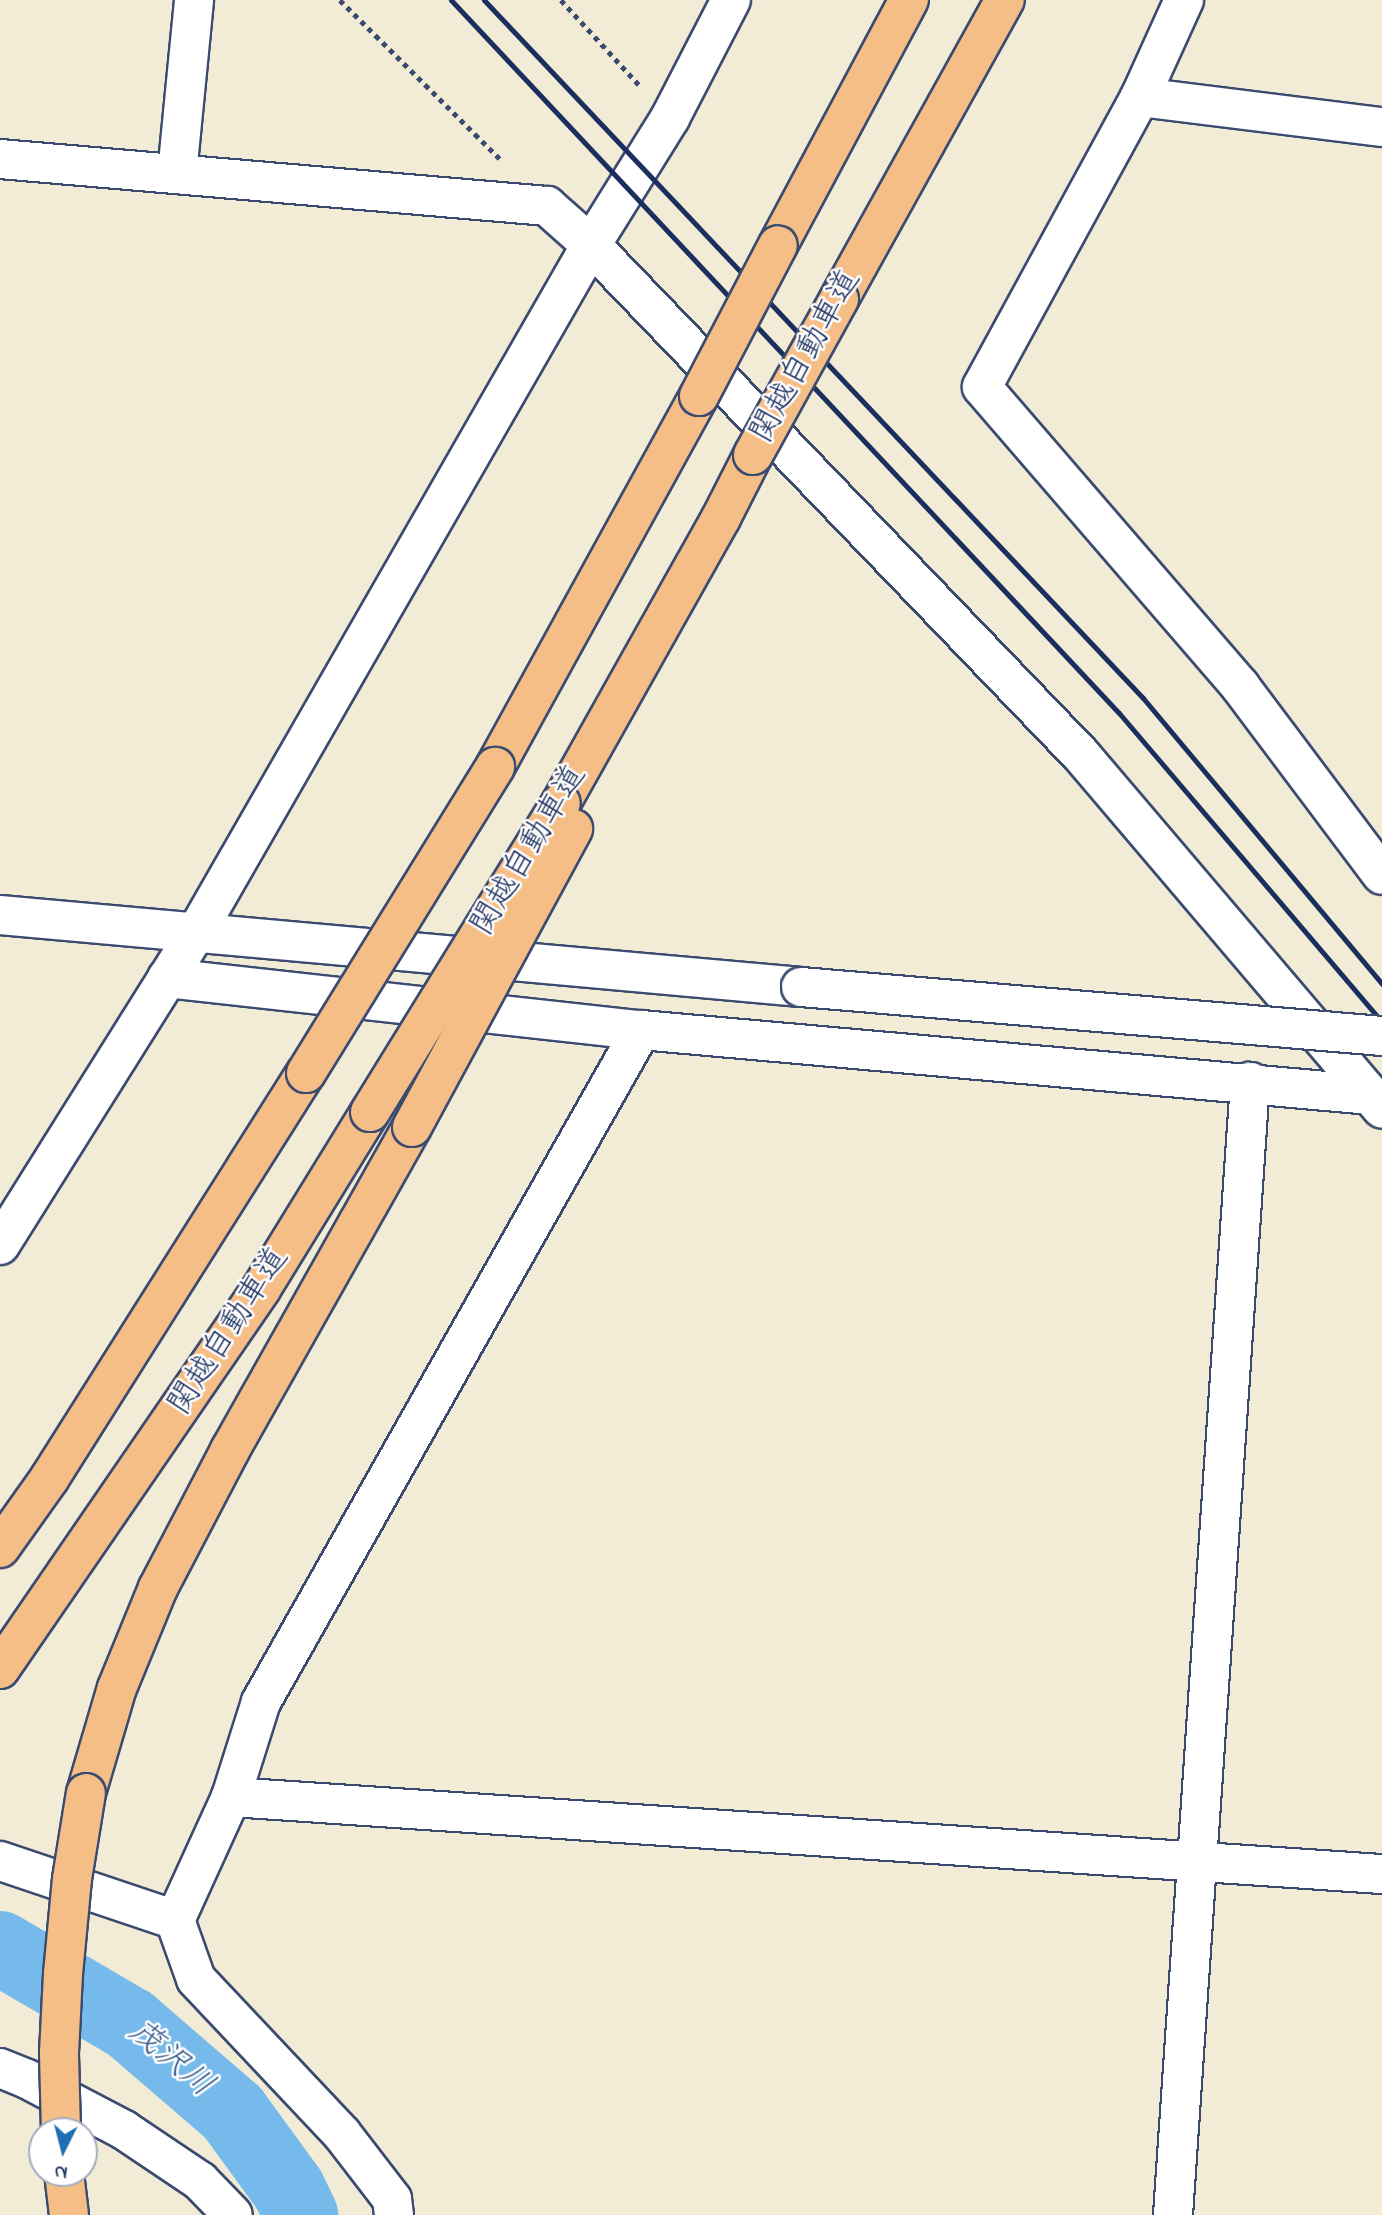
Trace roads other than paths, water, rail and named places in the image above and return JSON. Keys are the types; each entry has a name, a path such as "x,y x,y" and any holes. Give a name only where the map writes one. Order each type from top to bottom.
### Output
{"highway":[{"path":"0,1548 49,1479 306,1073 495,767 699,396 909,0"},
{"name":"関越自動車道","path":"0,1670 261,1289 370,1112 571,809 753,455 1005,0"},
{"path":"61,2117 63,1974 72,1879 86,1793 117,1688 158,1588 230,1450 412,1127 571,809"},
{"path":"0,1542 49,1479"}],"street":[{"path":"177,174 194,0"},
{"path":"0,1245 196,933 591,245 670,118 731,0"},
{"path":"1184,0 1140,97 982,387 1240,686 1382,875"},
{"path":"1140,97 1382,127"},
{"path":"0,159 547,206 591,245 1082,756 1377,1102"},
{"path":"0,915 1382,1036"},
{"path":"167,978 641,1030 1250,1082 1377,1102"},
{"path":"394,2215 392,2199 342,2134 196,1979 175,1920 230,1797 261,1702 641,1030"},
{"path":"1173,2215 1250,1082"},
{"path":"230,1797 1382,1874"},
{"path":"0,1861 175,1920"},
{"path":"0,2068 27,2079 124,2130 200,2181 233,2215"}],"waterway":[{"name":"茂沢川","path":"0,1948 130,2024 233,2113 289,2190 301,2215"}],"railway":[{"path":"451,0 1119,713 1382,1022"},
{"path":"484,0 1143,698 1382,984"}]}
